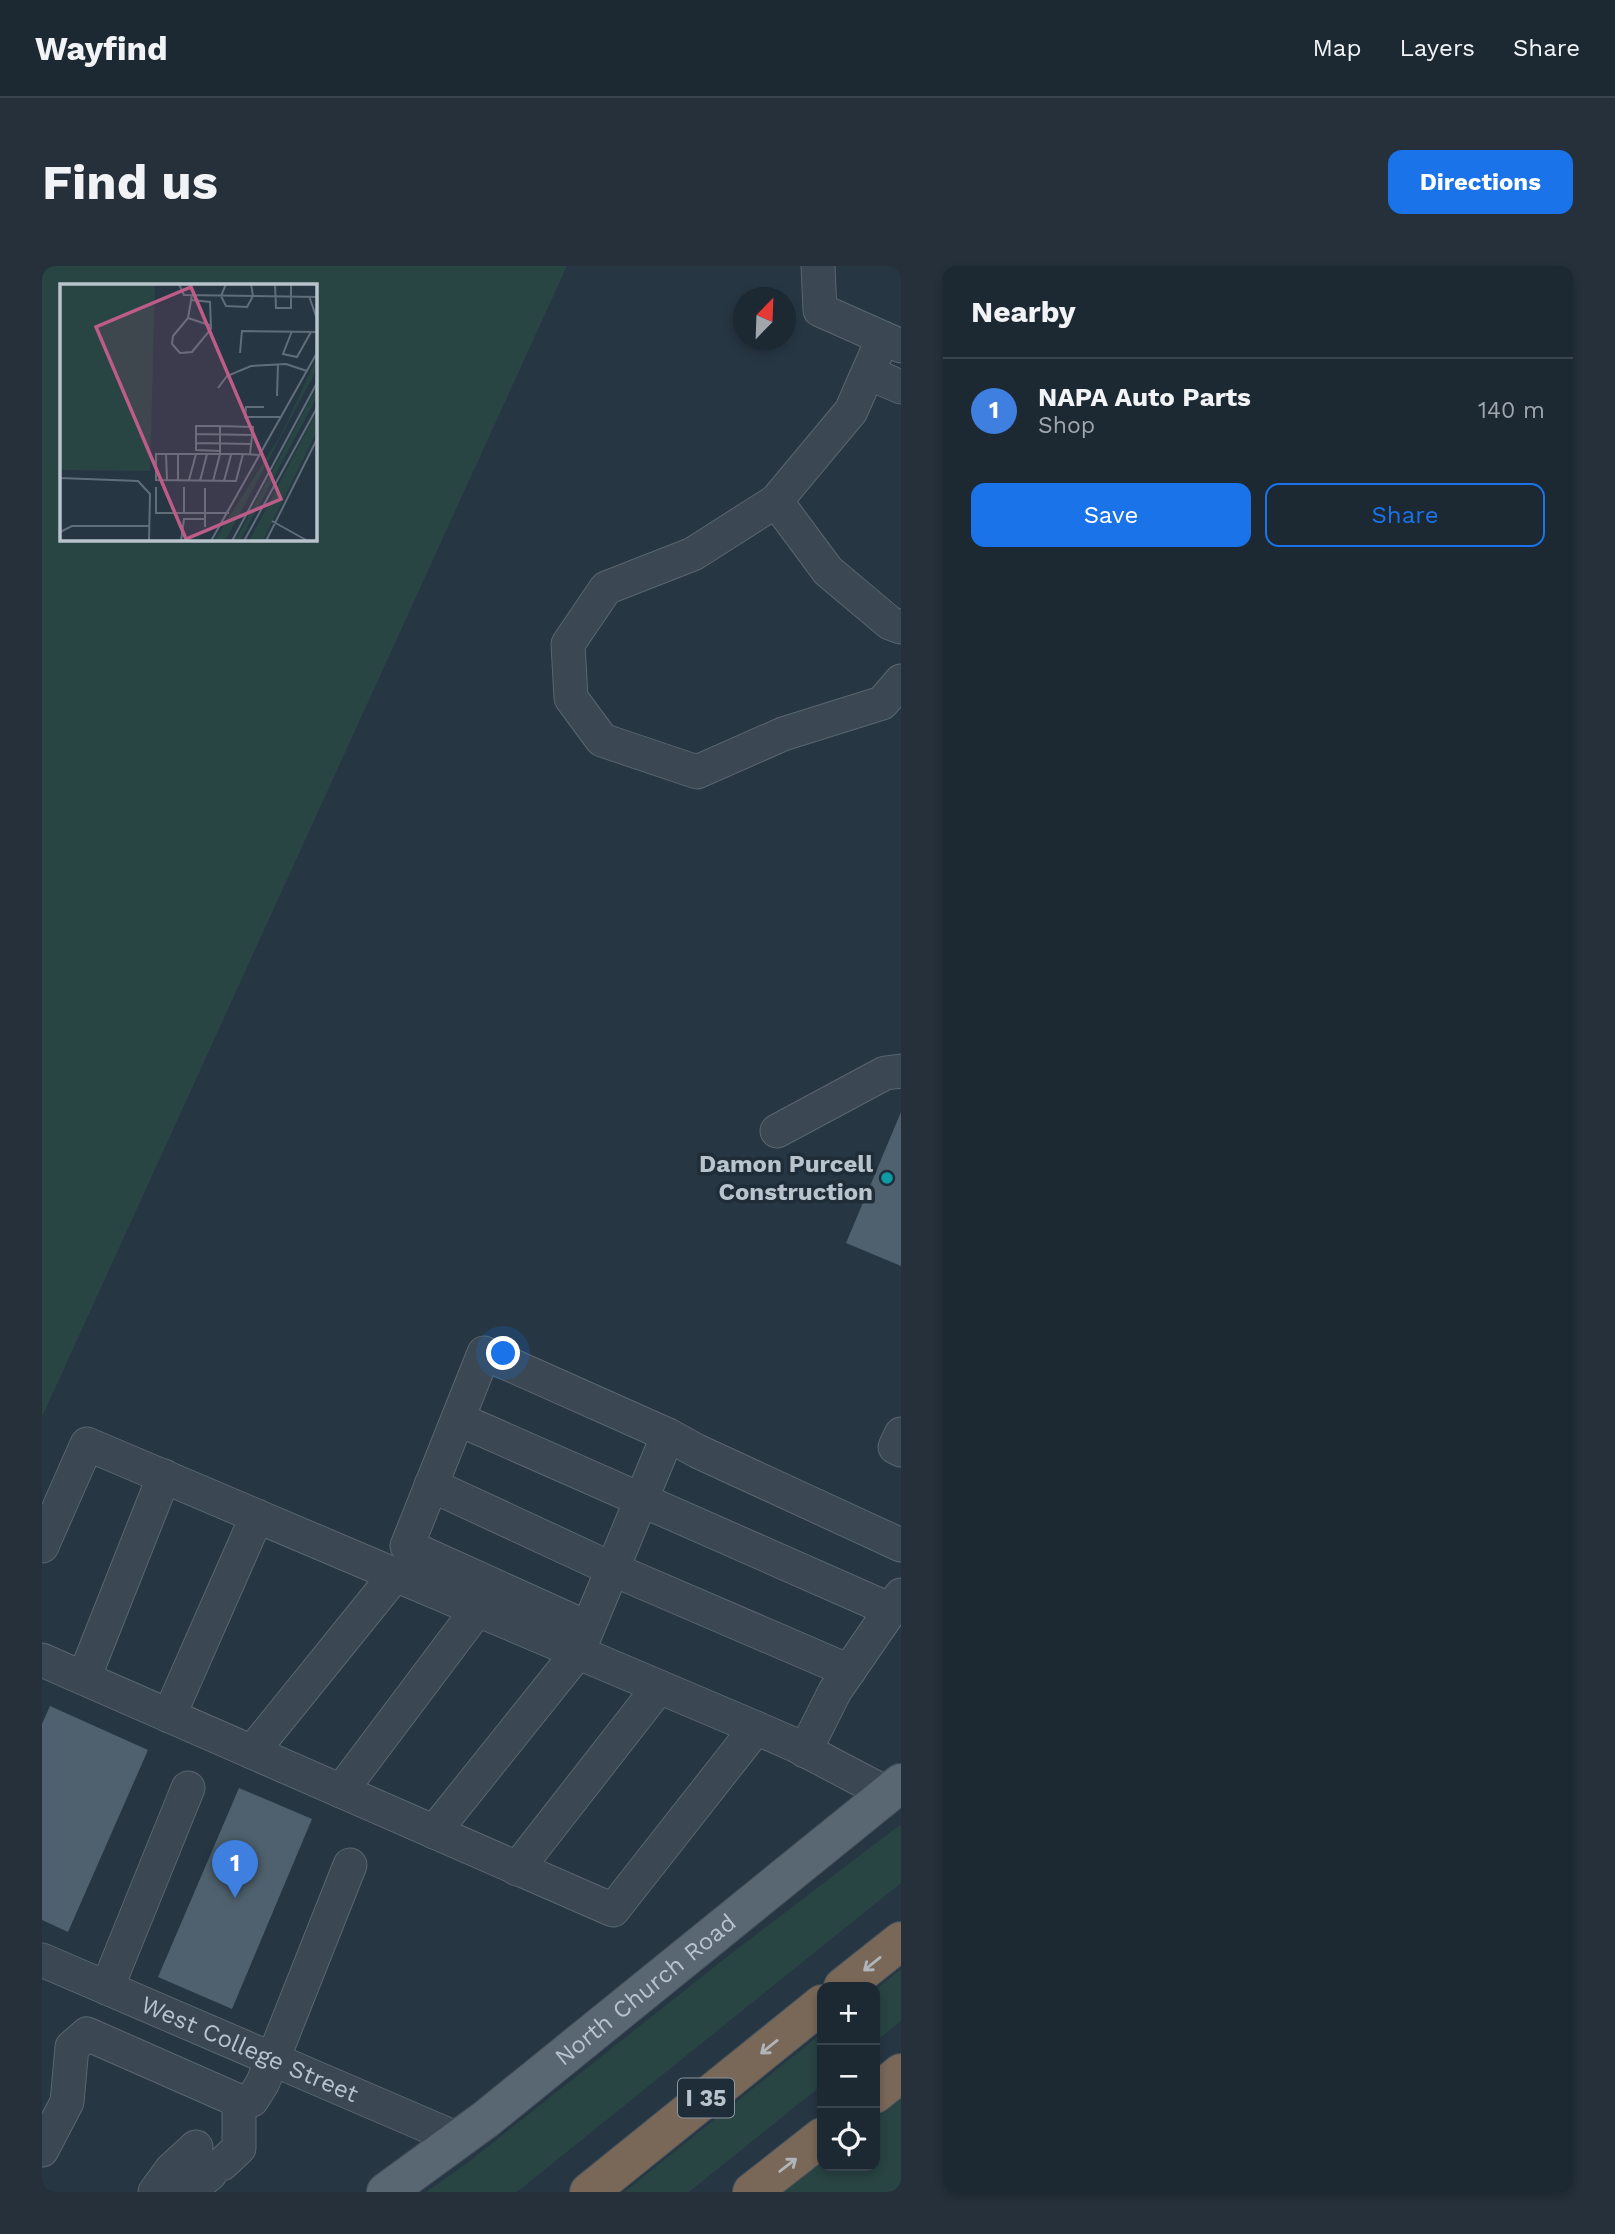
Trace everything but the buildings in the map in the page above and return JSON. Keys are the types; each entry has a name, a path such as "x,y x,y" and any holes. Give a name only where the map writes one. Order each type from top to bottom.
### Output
{"highway":[{"path":"849,1982 901,1941"},
{"name":"I 35","path":"589,2192 817,2008"},
{"path":"880,2090 901,2073"},
{"path":"752,2192 817,2141"}],"main road":[{"name":"North Church Road","path":"386,2192 486,2119 894,1789"}],"lane":[{"path":"818,266 820,310 892,342 868,373 851,411 776,501 693,554 606,588 568,644 571,698 603,740 697,772 783,734 882,702 901,681"},
{"path":"868,373 901,387"},
{"path":"776,501 828,571 890,623 901,627"},
{"path":"776,1131 885,1073 901,1071"},
{"path":"894,1789 659,1687 583,1640 407,1546 484,1353 668,1435 901,1545"},
{"path":"458,1419 641,1500 896,1602 835,1691 805,1751"},
{"path":"901,1434 895,1447 901,1450"},
{"path":"434,1832 583,1640 668,1435"},
{"path":"42,1546 87,1444 477,1610 583,1640"},
{"path":"84,1678 164,1476"},
{"path":"431,1485 612,1569 849,1671"},
{"path":"169,1716 257,1516"},
{"path":"252,1752 395,1575"},
{"path":"341,1791 477,1610"},
{"path":"42,1660 613,1910 756,1728"},
{"path":"517,1869 659,1687"},
{"path":"107,1988 188,1788"},
{"path":"155,2192 171,2170 205,2163 239,2148 239,2112 252,2100 262,2084 350,1865"},
{"name":"West College Street","path":"42,1960 458,2139"},
{"path":"42,2150 67,2102 72,2047 86,2034 239,2112"}],"green space":[{"path":"42,266 567,266 42,1417"},
{"path":"901,1824 901,1883 517,2192 426,2192 471,2160 724,1959"},
{"path":"901,1969 901,2021 880,2038 880,1986"},
{"path":"817,2037 817,2089 689,2192 624,2192"},
{"path":"901,2098 901,2192 785,2192 817,2166 817,2171 880,2171 880,2115"}],"place":[{"name":"Damon Purcell Construction","path":"887,1178"},
{"name":"NAPA Auto Parts","path":"235,1898"}]}
